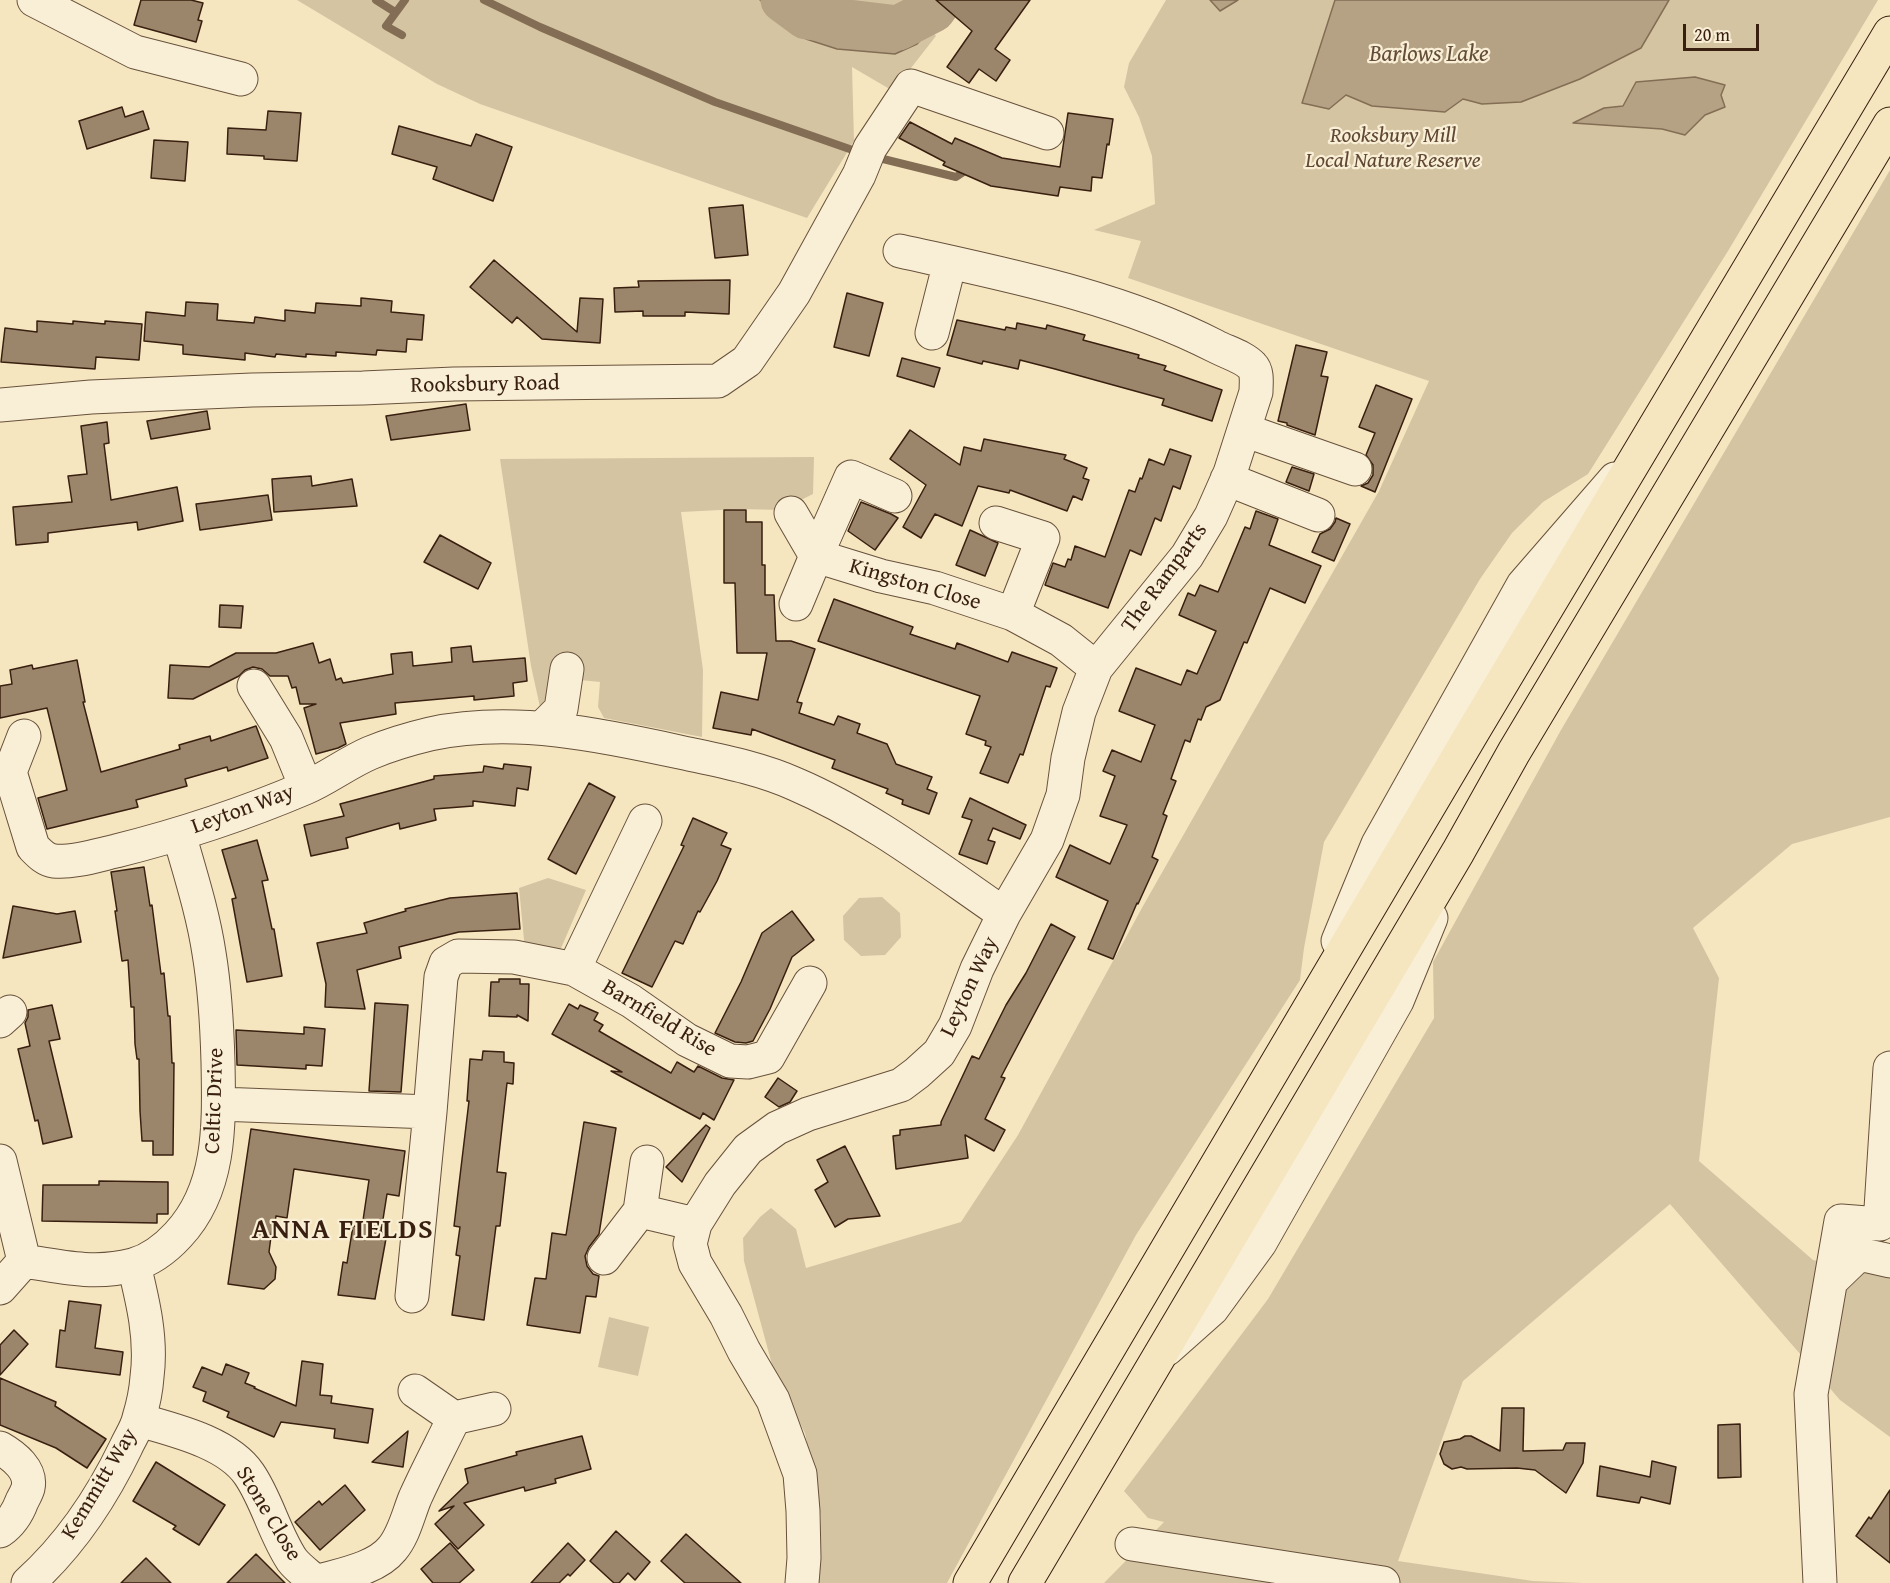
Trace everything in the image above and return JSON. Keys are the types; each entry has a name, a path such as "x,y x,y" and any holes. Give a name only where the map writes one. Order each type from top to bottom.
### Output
{"highway":[{"path":"970,1583 1142,1289 1890,33"},
{"path":"1025,1583 1458,852 1514,752 1890,124"}],"street":[{"path":"34,0 135,52 241,79"},
{"name":"Rooksbury Road","path":"0,405 91,397 252,390 454,384 718,381 747,361 794,293 865,161 911,86 1047,133"},
{"name":"The Ramparts","path":"900,251 1068,291 1140,313 1193,335 1243,360 1253,366 1257,379 1256,392 1244,430 1211,516 1187,556 1096,668 1079,712 1068,758 1063,795 1047,840 1004,914"},
{"path":"932,333 950,262"},
{"path":"1244,430 1356,469"},
{"name":"Kingston Close","path":"796,604 851,477 895,496"},
{"path":"1227,479 1318,515"},
{"path":"791,513 816,556"},
{"path":"996,523 1043,538 1013,614"},
{"name":"Kingston Close","path":"816,556 881,576 935,588 1013,614 1061,640 1096,668"},
{"path":"542,728 561,709 567,669"},
{"name":"Leyton Way","path":"254,686 286,738 306,787"},
{"name":"Leyton Way","path":"5,773 33,847 41,856 53,861 86,858 179,834 253,809 325,779 368,754 392,744 448,730 474,727 542,728 646,745 725,762 795,784 862,819 1004,914 977,969 955,1026 939,1053 901,1085 808,1114 777,1128 748,1149 720,1184 695,1224 690,1244 695,1263 773,1400 800,1474 804,1558 802,1583"},
{"path":"5,773 24,735"},
{"path":"574,969 645,821"},
{"name":"Celtic Drive","path":"24,1261 81,1270 108,1270 134,1265 152,1256 187,1226 207,1188 217,1144 219,1104 216,1020 209,952 197,896 179,834"},
{"name":"Barnfield Rise","path":"412,1296 441,977 446,963 458,956 514,957 574,969 631,1001 687,1040 730,1061 748,1062 768,1057 810,983"},
{"path":"1820,1583 1811,1394 1841,1221 1880,1224 1890,1068"},
{"path":"219,1104 430,1112"},
{"path":"0,1161 24,1261 0,1288"},
{"path":"604,1257 640,1211 647,1162"},
{"path":"640,1211 695,1224"},
{"path":"1831,1281 1859,1254 1890,1261"},
{"name":"Kemmitt Way","path":"28,1583 46,1566 84,1520 119,1463 139,1420 147,1377 148,1333 134,1265"},
{"path":"415,1391 454,1418 494,1409"},
{"name":"Stone Close","path":"139,1420 178,1431 223,1450 235,1459 248,1473 280,1540 294,1562 316,1582 371,1564 392,1550 454,1418"},
{"path":"0,1448 12,1455 28,1476 28,1488 20,1508 7,1526 0,1531"},
{"path":"1132,1544 1383,1583"}],"green space":[{"path":"297,0 906,0 936,36 893,91 852,67 854,141 807,218 480,104 437,84"},
{"name":"Rooksbury Mill Local Nature Reserve","path":"1166,0 1878,0 1728,251 1588,474 1543,502 1512,533 1480,579 1324,842 1300,980 1136,1235 947,1583 818,1583 821,1517 805,1433 774,1372 744,1261 743,1238 760,1217 771,1208 796,1229 806,1268 961,1222 1018,1135 1143,906 1379,491 1429,381 1128,278 1141,241 1094,230 1155,204 1152,156 1139,117 1124,87 1129,63"},
{"path":"1890,170 1890,817 1792,844 1693,928 1719,978 1699,1161 1813,1260 1890,1278 1890,1437 1840,1400 1670,1204 1463,1381 1398,1561 1533,1581 1583,1583 1104,1583 1164,1522 1148,1518 1124,1491 1268,1299 1434,1018 1433,962 1561,730"},
{"path":"814,457 813,494 781,510 740,509 681,512 703,670 702,737 604,718 598,707 600,682 560,678 551,708 540,707 531,666 500,459"},
{"path":"548,878 586,890 559,953 525,950 519,888"},
{"path":"882,897 900,913 901,937 885,955 861,956 844,940 843,916 859,898"},
{"path":"609,1317 649,1327 638,1376 598,1367"}],"water":[{"path":"760,0 835,0 841,3 846,13 863,17 900,18 928,4 940,18 917,44 895,54 837,49 806,39"},
{"path":"1210,0 1238,0 1220,11"},
{"name":"Barlows Lake","path":"1335,0 1669,0 1641,48 1580,79 1521,102 1482,104 1463,99 1445,112 1372,106 1346,95 1329,109 1302,103"},
{"path":"1695,77 1725,85 1721,95 1725,107 1705,115 1685,135 1662,129 1573,123 1604,108 1623,106 1636,82"}],"building":[{"path":"141,0 191,0 203,3 198,20 202,21 196,42 134,25"},
{"path":"936,0 1030,0 995,49 1010,60 996,81 979,69 969,83 947,67 972,31"},
{"path":"122,107 125,117 143,111 149,129 87,149 79,121"},
{"path":"268,111 301,113 297,161 227,154 228,128 266,130"},
{"path":"1068,113 1113,119 1102,178 1092,177 1091,191 1060,187 1058,196 991,186 943,165 945,162 899,138 910,122 952,144 955,138 1002,158 1060,167"},
{"path":"399,126 471,146 476,134 512,147 493,201 433,179 437,167 392,154"},
{"path":"154,140 188,142 185,181 151,178"},
{"path":"743,205 748,255 715,258 709,208"},
{"path":"494,260 577,332 580,298 603,299 600,343 542,339 517,317 512,323 470,287"},
{"path":"730,280 729,314 685,312 685,316 643,316 643,311 615,312 614,288 639,287 638,281"},
{"path":"847,293 883,303 869,356 834,347"},
{"path":"361,298 392,301 391,312 424,315 422,340 407,339 406,352 377,350 376,355 336,352 336,356 306,354 306,357 276,354 275,357 245,353 245,360 183,354 183,345 144,341 146,312 185,316 186,302 218,304 217,320 254,323 255,317 285,321 285,310 315,313 316,303 361,306"},
{"path":"957,320 1005,330 1006,327 1016,329 1017,323 1046,329 1047,325 1085,335 1083,340 1139,355 1138,358 1166,366 1164,370 1222,390 1212,421 1162,405 1164,399 1020,360 1018,369 983,361 982,364 947,355"},
{"path":"37,321 73,324 73,321 105,324 105,321 142,324 139,360 96,357 95,369 1,362 5,328 37,332"},
{"path":"1296,345 1327,352 1321,376 1328,377 1315,435 1278,421"},
{"path":"902,358 940,368 934,387 897,376"},
{"path":"1376,385 1412,399 1375,492 1361,486 1368,483 1373,475 1373,465 1366,455 1375,433 1359,427"},
{"path":"466,404 470,430 391,440 386,416"},
{"path":"207,411 210,429 151,439 147,421"},
{"path":"107,422 109,443 104,444 111,500 177,487 183,521 138,530 137,522 48,533 48,542 16,545 13,507 72,502 68,476 87,474 81,426"},
{"path":"910,430 960,465 964,447 981,451 984,439 1066,455 1064,459 1087,468 1083,478 1089,480 1082,500 1073,496 1067,511 1010,490 1009,493 978,486 962,526 935,514 921,538 903,527 926,485 890,459"},
{"path":"1170,449 1191,456 1180,489 1173,486 1161,521 1155,518 1141,555 1130,550 1108,608 1045,585 1053,563 1065,567 1068,559 1071,560 1075,546 1105,557 1129,490 1135,492 1149,459 1164,465"},
{"path":"1292,467 1314,474 1309,491 1286,482"},
{"path":"311,476 312,486 352,479 357,506 274,512 272,479"},
{"path":"268,495 272,520 200,530 196,504"},
{"path":"861,502 898,518 875,550 848,531"},
{"path":"724,510 746,510 746,522 762,522 765,595 774,595 776,641 791,641 815,649 797,702 802,703 799,713 834,725 838,716 860,724 857,733 887,744 896,764 932,777 927,789 937,793 929,814 902,804 903,800 886,793 888,789 832,768 835,760 752,729 751,735 713,728 721,692 758,700 767,653 737,653 735,583 724,583"},
{"path":"1256,511 1278,519 1269,545 1321,566 1305,603 1270,588 1220,700 1206,707 1201,720 1198,719 1190,742 1185,740 1171,779 1176,781 1163,814 1167,816 1152,857 1158,860 1113,959 1088,949 1108,901 1056,877 1070,845 1110,864 1127,825 1100,816 1115,776 1103,771 1112,750 1141,762 1155,725 1119,711 1136,668 1181,685 1187,670 1197,674 1216,631 1179,615 1188,593 1195,596 1200,585 1218,592 1245,527 1250,529"},
{"path":"1336,518 1350,524 1334,561 1312,552 1320,534 1330,529"},
{"path":"970,530 998,543 985,576 956,565"},
{"path":"440,535 491,563 478,589 424,562"},
{"path":"834,599 913,627 910,634 955,649 957,643 1008,662 1012,652 1057,668 1050,687 1046,686 1023,755 1020,754 1008,783 980,773 991,747 985,745 986,741 966,734 980,696 818,641"},
{"path":"220,605 243,606 241,628 219,627"},
{"path":"313,643 319,663 330,659 336,680 341,678 343,683 393,674 391,654 412,652 413,666 452,662 451,648 471,646 473,662 525,658 527,681 513,683 514,696 474,700 474,696 395,703 396,714 340,723 346,744 316,754 304,708 316,704 300,704 296,687 292,688 288,676 270,676 262,669 253,667 193,699 168,698 170,665 209,667 236,653 276,653"},
{"path":"77,660 85,702 83,702 101,772 180,749 179,745 210,736 211,741 256,726 268,758 228,771 227,767 185,779 187,786 136,800 138,807 47,829 38,798 67,790 47,708 0,718 0,686 12,684 10,670 32,665 33,669"},
{"path":"504,764 531,767 528,790 517,788 515,806 473,801 473,806 434,809 436,820 400,829 399,823 346,838 348,848 311,856 304,825 344,816 340,804 434,779 434,776 483,772 484,766 503,769"},
{"path":"589,783 615,797 576,874 548,859"},
{"path":"970,798 1026,825 1020,839 993,828 988,840 995,842 987,864 959,854 972,820 962,817"},
{"path":"693,818 727,833 721,845 731,849 717,881 700,912 698,911 683,944 675,941 652,987 622,973 684,846 681,845"},
{"path":"257,840 268,880 262,881 272,929 274,929 282,976 247,982 232,899 236,898 222,850"},
{"path":"144,867 150,906 152,905 161,974 164,973 168,1016 170,1016 172,1063 174,1063 173,1155 153,1155 153,1141 142,1141 139,1059 137,1059 135,1044 134,1007 131,1007 128,960 122,961 111,872"},
{"path":"517,893 520,929 459,932 399,947 401,958 357,970 365,1009 325,1007 326,984 317,943 367,933 364,923 406,911 405,909 450,898"},
{"path":"13,906 57,914 75,911 81,942 3,958"},
{"path":"792,911 814,940 792,957 770,1009 753,1041 735,1042 715,1033 741,982 762,933"},
{"path":"1051,924 1075,937 1001,1077 1005,1078 985,1119 1005,1130 994,1151 965,1135 968,1158 896,1169 893,1136 900,1135 900,1130 941,1125 972,1056 979,1059"},
{"path":"499,979 520,979 520,984 529,984 528,1021 517,1015 517,1017 489,1016 491,982 499,982"},
{"path":"375,1003 408,1005 401,1092 369,1091"},
{"path":"569,1004 578,1009 580,1005 598,1013 594,1020 603,1025 599,1031 671,1073 677,1062 694,1072 698,1066 722,1078 734,1080 714,1120 703,1113 700,1119 611,1071 622,1072 552,1034"},
{"path":"52,1005 60,1039 49,1041 72,1137 43,1144 38,1120 35,1121 18,1049 30,1046 25,1023 28,1010"},
{"path":"304,1027 325,1029 322,1066 306,1065 306,1069 237,1065 236,1030 304,1034"},
{"path":"483,1051 504,1052 504,1062 514,1063 513,1084 507,1083 497,1172 506,1173 500,1226 496,1226 484,1320 452,1315 460,1256 456,1255 460,1227 454,1226 469,1101 467,1101 470,1059 482,1060"},
{"path":"778,1078 797,1091 790,1102 779,1107 765,1097"},
{"path":"584,1122 616,1128 599,1234 585,1256 587,1266 593,1274 599,1276 596,1297 586,1296 580,1333 527,1325 535,1278 546,1279 552,1233 566,1235"},
{"path":"706,1125 710,1128 682,1182 666,1167"},
{"path":"251,1129 405,1151 399,1196 387,1194 381,1232 387,1233 375,1299 338,1295 343,1262 347,1263 353,1226 362,1227 369,1180 294,1169 287,1218 276,1216 275,1222 273,1221 269,1252 276,1267 275,1279 264,1289 228,1284"},
{"path":"845,1146 880,1216 848,1219 835,1227 815,1190 828,1182 817,1160"},
{"path":"99,1181 168,1182 168,1214 157,1214 157,1223 42,1221 43,1185 99,1185"},
{"path":"69,1301 101,1305 95,1348 123,1352 120,1375 56,1367 60,1330 65,1331"},
{"path":"14,1330 28,1344 0,1375 0,1345"},
{"path":"302,1361 323,1364 320,1395 332,1396 331,1403 373,1409 368,1443 334,1438 335,1429 281,1422 274,1437 227,1417 229,1412 203,1401 206,1392 193,1387 202,1367 222,1375 226,1364 249,1373 245,1383 296,1406"},
{"path":"0,1378 56,1402 55,1406 106,1439 87,1468 56,1448 0,1425"},
{"path":"1502,1408 1524,1408 1523,1451 1563,1450 1566,1443 1585,1443 1583,1463 1566,1493 1535,1470 1461,1467 1452,1469 1444,1464 1440,1454 1444,1442 1465,1436 1471,1436 1500,1451"},
{"path":"1740,1424 1741,1477 1718,1478 1718,1425"},
{"path":"408,1431 403,1467 372,1462"},
{"path":"582,1436 591,1469 555,1479 556,1483 525,1491 524,1487 464,1503 484,1525 458,1549 435,1524 454,1506 439,1511 468,1483 465,1469 517,1455 516,1452"},
{"path":"1652,1461 1676,1467 1670,1504 1641,1497 1639,1503 1597,1496 1600,1466 1650,1477"},
{"path":"156,1462 225,1505 199,1545 173,1529 176,1526 133,1501"},
{"path":"345,1485 365,1510 320,1550 295,1522 319,1501 322,1505"},
{"path":"1890,1490 1890,1563 1856,1536 1869,1517 1871,1519"},
{"path":"616,1531 650,1562 635,1580 628,1573 619,1583 614,1583 590,1561"},
{"path":"686,1534 741,1583 685,1583 661,1561"},
{"path":"450,1543 474,1570 459,1583 433,1583 421,1569"},
{"path":"568,1543 585,1560 570,1576 568,1574 559,1583 531,1583"},
{"path":"256,1554 285,1583 227,1583"},
{"path":"146,1558 171,1583 121,1583"}],"waterway":[{"path":"376,0 395,12"},
{"path":"402,35 386,26 405,0"},
{"path":"484,0 540,27 715,102 861,153"},
{"path":"783,0 806,17 898,28 933,10 940,0"},
{"path":"875,157 956,177 962,173"}],"district":[{"name":"ANNA FIELDS","path":"343,1231"}]}
